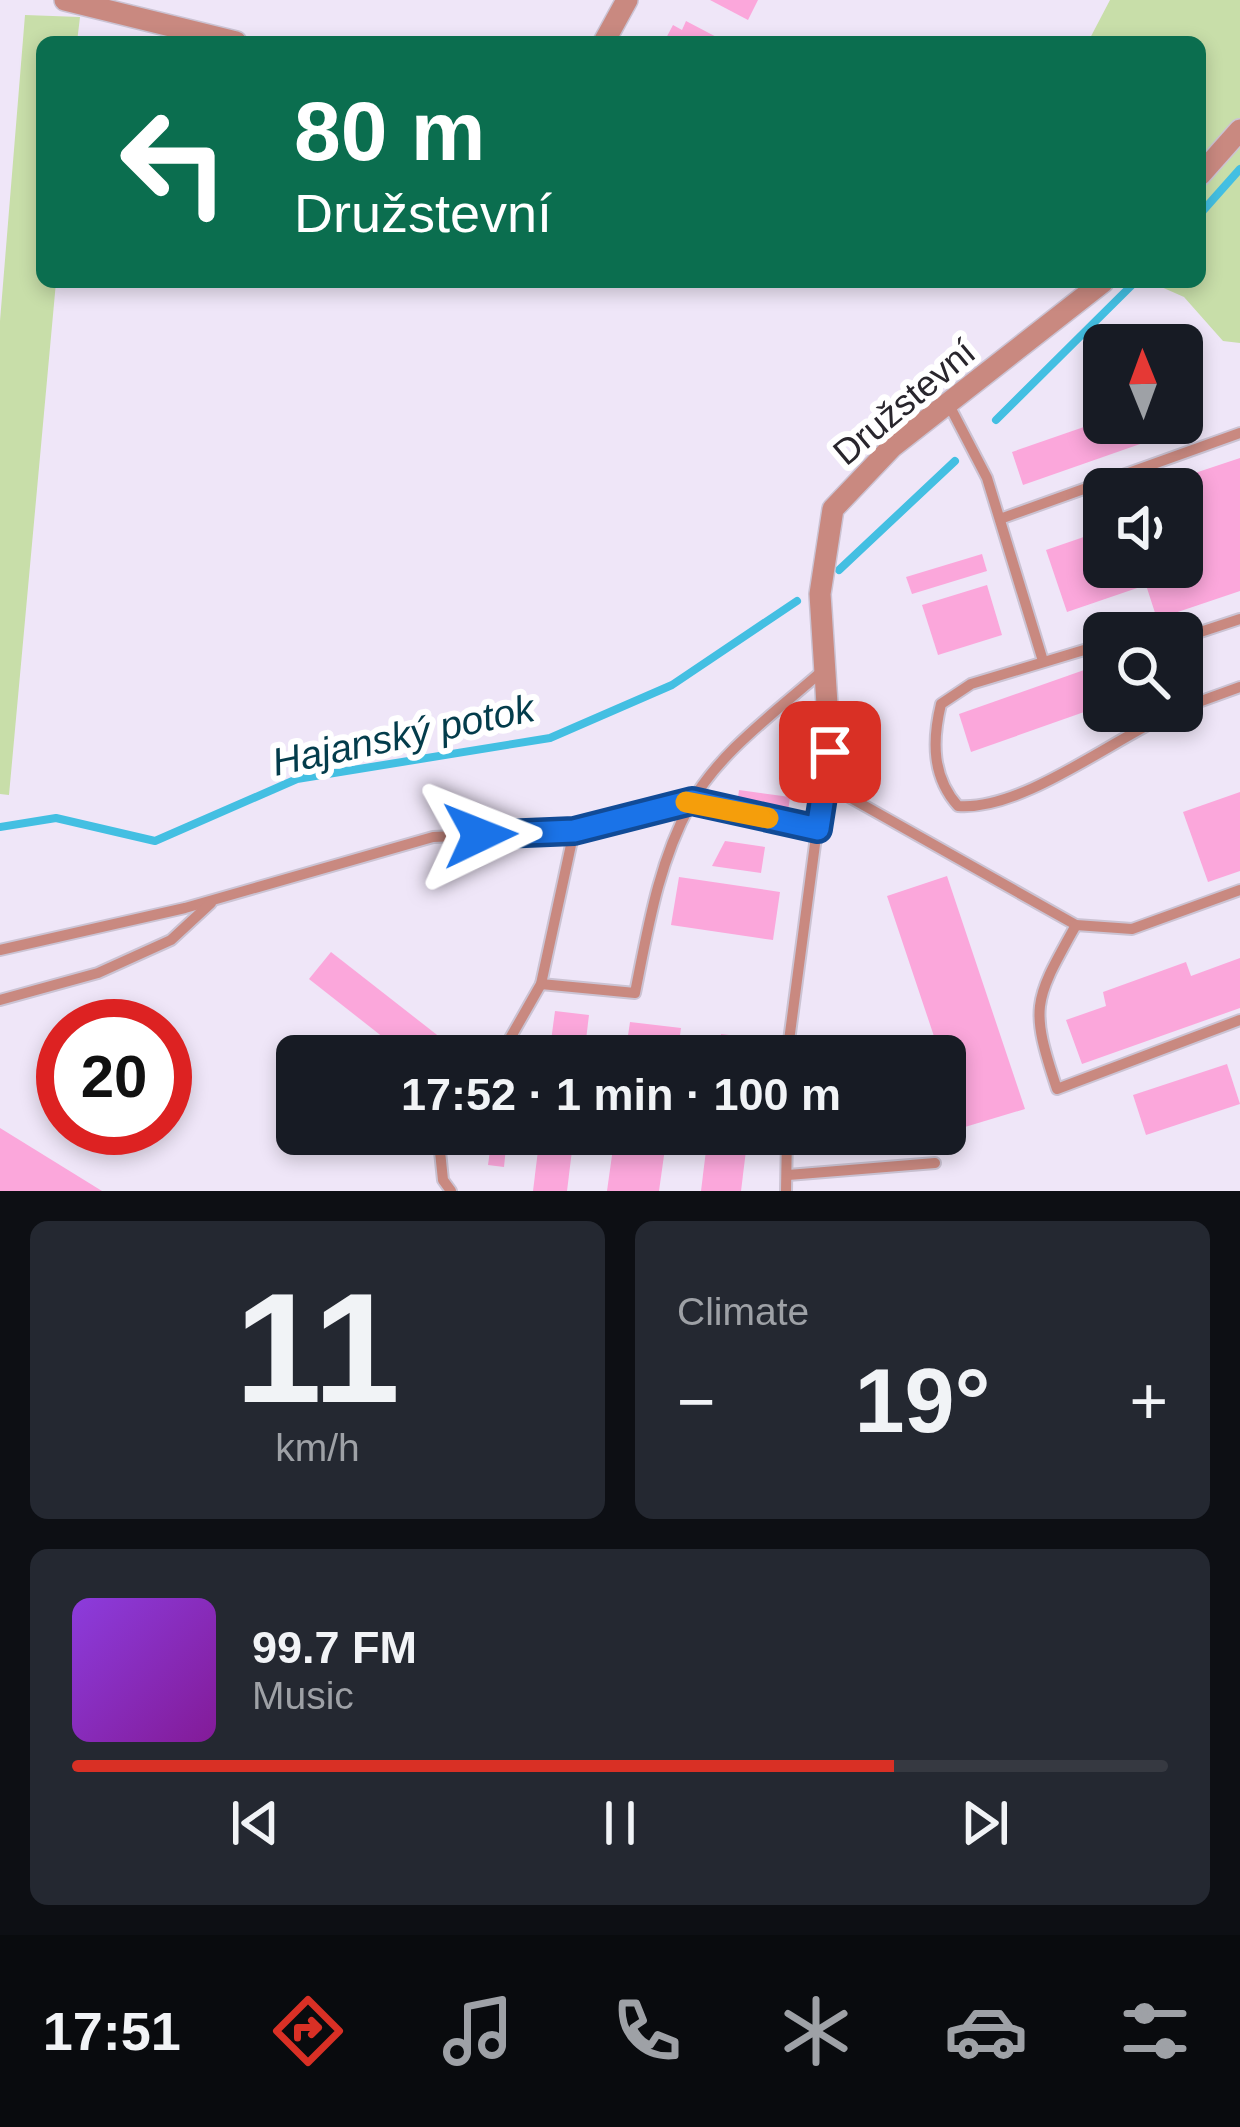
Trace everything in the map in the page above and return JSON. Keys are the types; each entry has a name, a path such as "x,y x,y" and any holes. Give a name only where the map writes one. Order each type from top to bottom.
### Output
{"street":[{"path":"64,0 211,36"},
{"path":"607,36 627,0"},
{"path":"1206,168 1240,130"},
{"name":"Družstevní","path":"818,829 830,752 821,672 822,554 833,509 892,447 1095,288"}],"lane":[{"path":"949,405 987,478 1043,661"},
{"path":"1000,519 1240,433"},
{"path":"1203,631 1240,619"},
{"path":"1083,650 971,684 941,704 934,733 940,786 958,806 986,808 1036,787 1130,732"},
{"path":"541,984 635,993 660,874 692,801 745,740 821,672"},
{"path":"1203,700 1240,687"},
{"path":"826,784 1076,925 1132,929 1240,890"},
{"path":"0,950 214,899 433,837 574,831 692,801 818,829 790,1035"},
{"path":"512,1035 541,984 574,831"},
{"path":"0,1000 98,973 171,940 214,899"},
{"path":"1076,925 1039,995 1036,1026 1057,1088 1240,1020"},
{"path":"440,1155 443,1180 451,1191"},
{"path":"786,1191 788,1155"},
{"path":"788,1175 935,1163"}],"green space":[{"path":"1110,0 1240,0 1240,343 1223,341 1184,297 1164,288 1206,288 1206,36 1091,36"},
{"path":"25,15 80,17 78,36 36,36 36,288 55,288 9,795 0,794 0,321"}],"building":[{"path":"710,0 758,0 748,20"},
{"path":"686,21 715,36 667,36 673,25 682,30"},
{"path":"1083,427 1083,444 1140,444 1023,485 1012,452"},
{"path":"1240,458 1240,591 1178,612 1155,612 1147,588 1203,588 1203,470"},
{"path":"1083,537 1083,588 1137,588 1067,612 1046,550"},
{"path":"982,554 987,571 912,594 906,577"},
{"path":"987,585 1002,635 938,655 922,605"},
{"path":"1083,670 1083,712 971,752 959,714"},
{"path":"739,790 790,797 788,812 737,805"},
{"path":"1240,792 1240,871 1208,882 1183,812"},
{"path":"725,841 765,847 761,873 712,866"},
{"path":"947,876 1025,1109 966,1127 966,1035 934,1035 887,896"},
{"path":"679,877 780,892 773,940 671,925"},
{"path":"331,952 437,1035 380,1035 309,979"},
{"path":"1240,958 1240,1008 1082,1064 1066,1020 1106,1006 1103,992 1186,962 1191,976"},
{"path":"555,1011 589,1015 587,1035 552,1035"},
{"path":"630,1022 681,1028 680,1035 628,1035"},
{"path":"1227,1064 1240,1104 1146,1135 1133,1095"},
{"path":"0,1128 36,1150 36,1155 44,1155 102,1191 0,1191"},
{"path":"489,1155 505,1155 504,1167 488,1165"},
{"path":"537,1155 571,1155 567,1191 533,1191"},
{"path":"612,1155 664,1155 659,1191 607,1191"},
{"path":"705,1155 745,1155 741,1191 701,1191"}],"waterway":[{"name":"Hajanský potok","path":"1206,207 1240,169"},
{"name":"Hajanský potok","path":"996,420 1129,288"},
{"name":"Hajanský potok","path":"839,570 955,461"},
{"name":"Hajanský potok","path":"0,827 56,818 155,841 297,779 550,738 672,685 797,601"}],"slow traffic":[{"path":"686,802 768,818"}],"route":[{"path":"480,835 574,831 692,801 818,829 830,752"}]}
